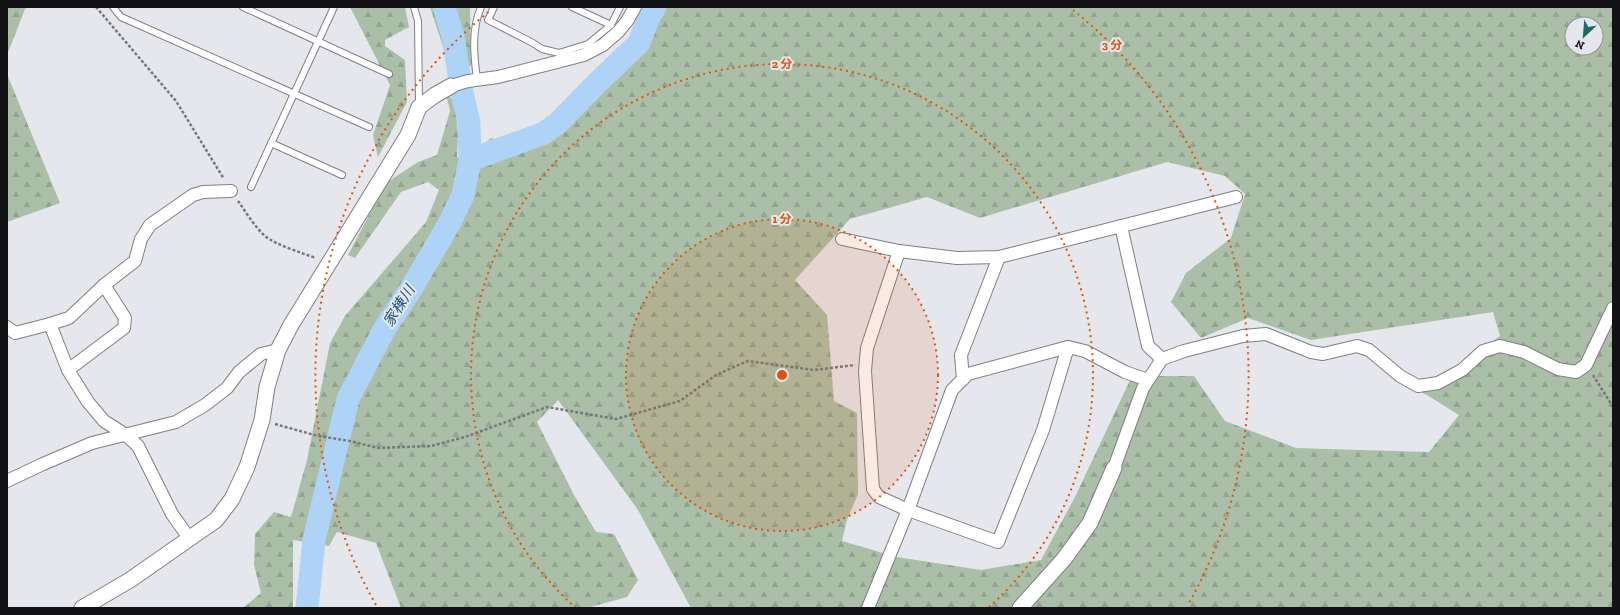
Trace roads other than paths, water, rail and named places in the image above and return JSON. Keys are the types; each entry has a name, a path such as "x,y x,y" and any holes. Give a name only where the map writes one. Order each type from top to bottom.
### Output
{"street":[{"path":"82,608 130,580 216,520 232,499 247,467 262,420 267,387 278,350 291,325 330,264 408,134 419,107 435,95 451,86 472,80 498,77 584,55 603,45 618,32 627,21 635,7"},
{"path":"7,327 15,333 69,318 104,285 135,261 141,239 150,225 193,195 203,192 231,191"},
{"path":"842,239 899,251 957,258 999,257 1236,197"},
{"path":"1121,226 1148,346 1162,359"},
{"path":"899,251 868,348 866,371 873,489 879,497 908,510 998,542 1043,430 1068,347"},
{"path":"963,379 961,355 999,257"},
{"path":"68,370 124,328 125,318 104,285"},
{"path":"1020,608 1064,558 1090,523 1114,468 1148,380 1162,359 1184,351 1242,336 1266,334 1311,352 1323,354 1357,346 1369,350 1400,376 1418,386 1438,383 1462,370 1483,351 1500,346 1524,352 1558,369 1576,372 1586,365 1613,308"},
{"path":"50,324 68,370 88,402 104,421 126,435 138,446 172,514 189,538"},
{"path":"868,608 908,510 952,390 968,374 1068,347 1085,351 1125,372 1148,380"},
{"path":"7,481 92,443 176,422 205,406 227,388 239,372 261,354 278,350"}],"lane":[{"path":"113,7 121,17 369,127"},
{"path":"243,7 389,74"},
{"path":"252,187 334,7"},
{"path":"414,7 418,21 419,107"},
{"path":"472,80 474,35 481,7"},
{"path":"494,7 488,20 542,49 559,53 588,44 611,25 620,7"},
{"path":"572,7 611,25"},
{"path":"271,144 342,175"}],"waterway":[{"name":"家棟川","path":"307,608 314,540 348,399 385,328 411,289 449,224 463,195 470,160 469,122 462,93 453,36 444,7"},
{"path":"470,160 544,133 558,123 639,43 648,19 655,7"}]}
